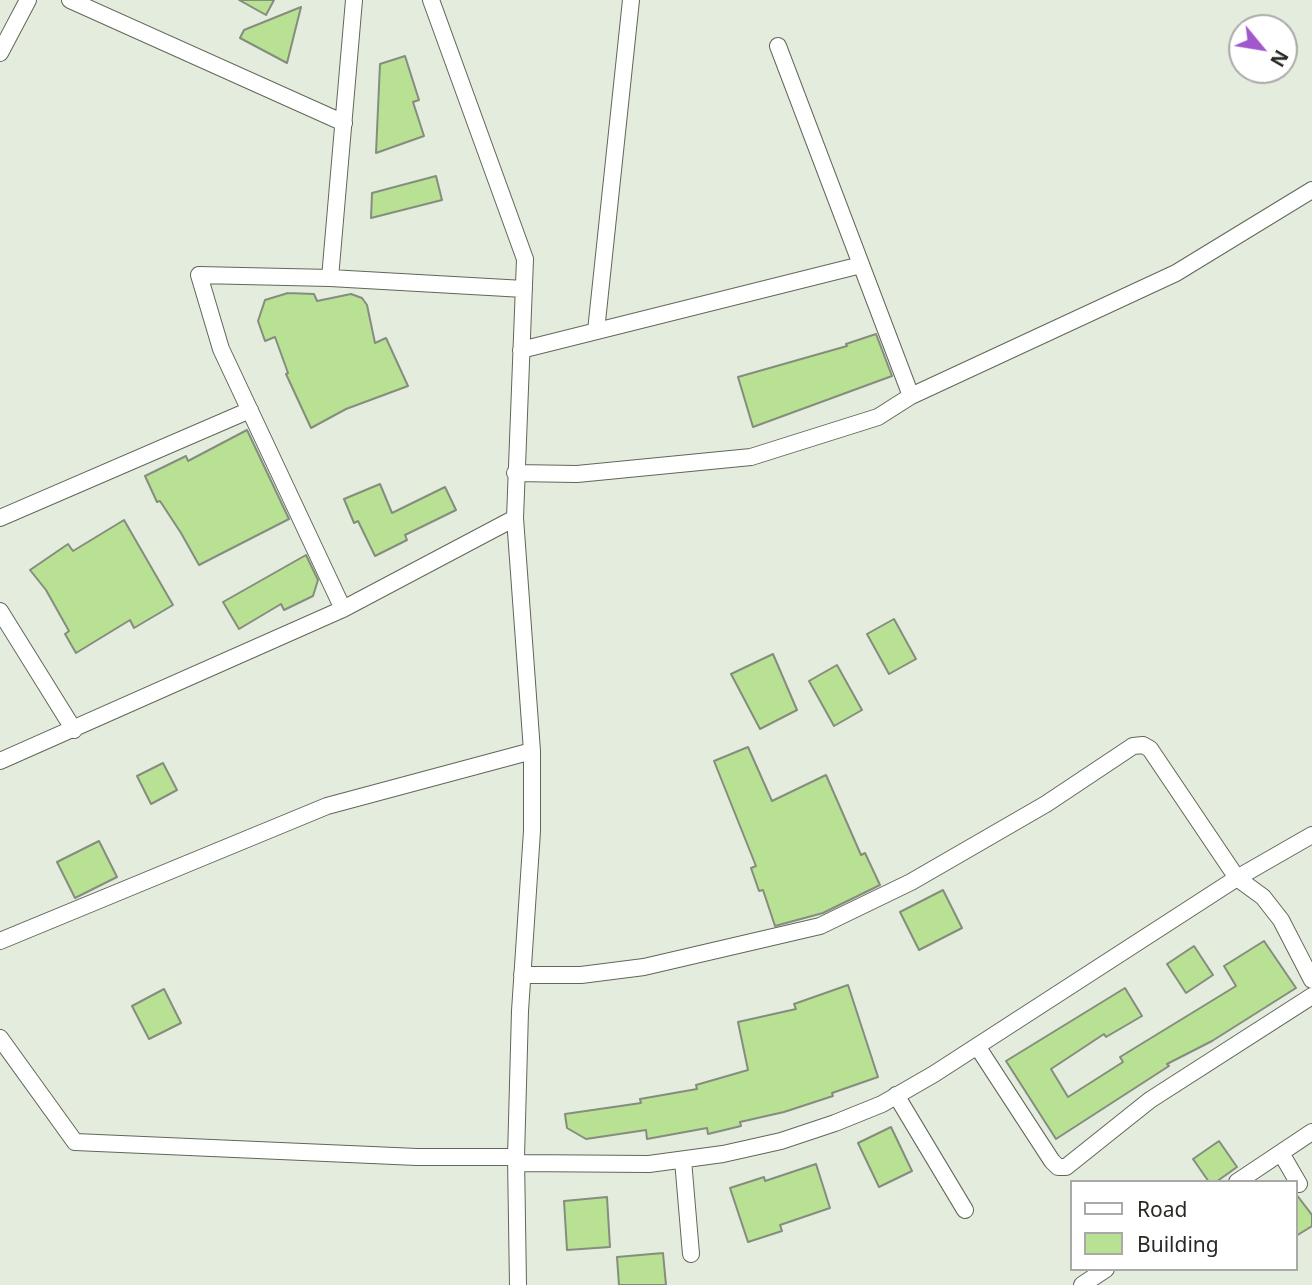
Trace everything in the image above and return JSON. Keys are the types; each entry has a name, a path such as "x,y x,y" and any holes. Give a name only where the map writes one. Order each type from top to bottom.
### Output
{"street":[{"path":"0,53 28,0"},
{"path":"70,0 344,123"},
{"path":"330,278 354,0"},
{"path":"430,0 525,259 515,518 532,751 533,831 522,975 517,1160 519,1285"},
{"path":"596,331 631,0"},
{"path":"778,46 911,396"},
{"path":"515,473 577,474 751,457 878,417 911,396 1176,273 1312,190"},
{"path":"521,350 861,265"},
{"path":"343,609 221,349 198,275 330,278 524,289"},
{"path":"0,518 250,410"},
{"path":"0,761 343,609 515,518"},
{"path":"0,611 74,730"},
{"path":"522,975 580,975 644,967 820,926 911,882 1046,804 1133,747 1143,745 1150,749 1237,878 1263,897 1281,920 1312,980"},
{"path":"0,941 327,806 532,751"},
{"path":"0,1038 75,1142 649,1164 683,1160 781,1141 835,1123 896,1096 1237,878 1312,835"},
{"path":"977,1046 1052,1161 1058,1167 1066,1167 1150,1100 1312,996"},
{"path":"896,1096 965,1210"},
{"path":"1240,1180 1312,1132"},
{"path":"1281,1153 1297,1180"},
{"path":"683,1160 691,1254"},
{"path":"1082,1285 1102,1271"}],"building":[{"path":"239,0 274,0 266,15"},
{"path":"301,7 287,63 240,38 244,30"},
{"path":"405,56 419,100 413,102 424,136 376,153 380,64"},
{"path":"436,176 442,200 371,218 372,193"},
{"path":"288,293 314,294 317,301 351,294 362,298 367,305 375,343 386,338 408,386 346,409 311,428 286,374 288,373 275,337 265,341 258,321 265,300"},
{"path":"876,334 892,376 753,427 738,377 847,346 846,344"},
{"path":"247,430 289,519 199,565 160,501 157,502 145,476 186,456 188,461"},
{"path":"380,484 392,513 445,487 456,510 405,535 407,540 375,556 358,521 354,523 344,499"},
{"path":"124,520 173,605 134,628 130,620 76,653 65,634 69,631 46,590 30,570 68,544 73,551"},
{"path":"306,555 318,580 313,596 284,610 281,604 239,629 223,602"},
{"path":"894,619 916,659 889,674 867,634"},
{"path":"773,654 797,710 760,729 731,674"},
{"path":"837,665 862,710 834,726 809,681"},
{"path":"748,747 772,801 826,775 861,855 865,853 880,885 823,913 775,926 763,890 759,891 751,868 756,866 714,761"},
{"path":"163,763 177,790 151,804 137,776"},
{"path":"99,841 117,877 75,898 57,862"},
{"path":"943,890 962,928 919,950 900,912"},
{"path":"1264,941 1296,988 1212,1041 1167,1064 1169,1066 1056,1139 1006,1061 1125,988 1142,1016 1106,1037 1104,1034 1051,1069 1068,1097 1123,1062 1120,1057 1236,986 1224,966"},
{"path":"1194,946 1213,975 1186,993 1167,964"},
{"path":"848,985 878,1077 832,1093 833,1096 784,1112 740,1122 741,1126 708,1134 707,1128 647,1139 646,1130 586,1139 567,1128 565,1114 641,1103 640,1099 697,1089 696,1085 748,1070 738,1022 796,1009 794,1004"},
{"path":"164,989 181,1023 149,1039 132,1006"},
{"path":"891,1127 912,1171 879,1187 858,1143"},
{"path":"1219,1141 1237,1167 1219,1180 1208,1180 1193,1159"},
{"path":"816,1164 830,1208 780,1225 782,1231 748,1242 730,1188 764,1177 765,1181"},
{"path":"607,1197 610,1247 567,1250 564,1201"},
{"path":"1298,1197 1312,1215 1312,1226 1298,1235"},
{"path":"663,1253 666,1285 619,1285 617,1257"}]}
